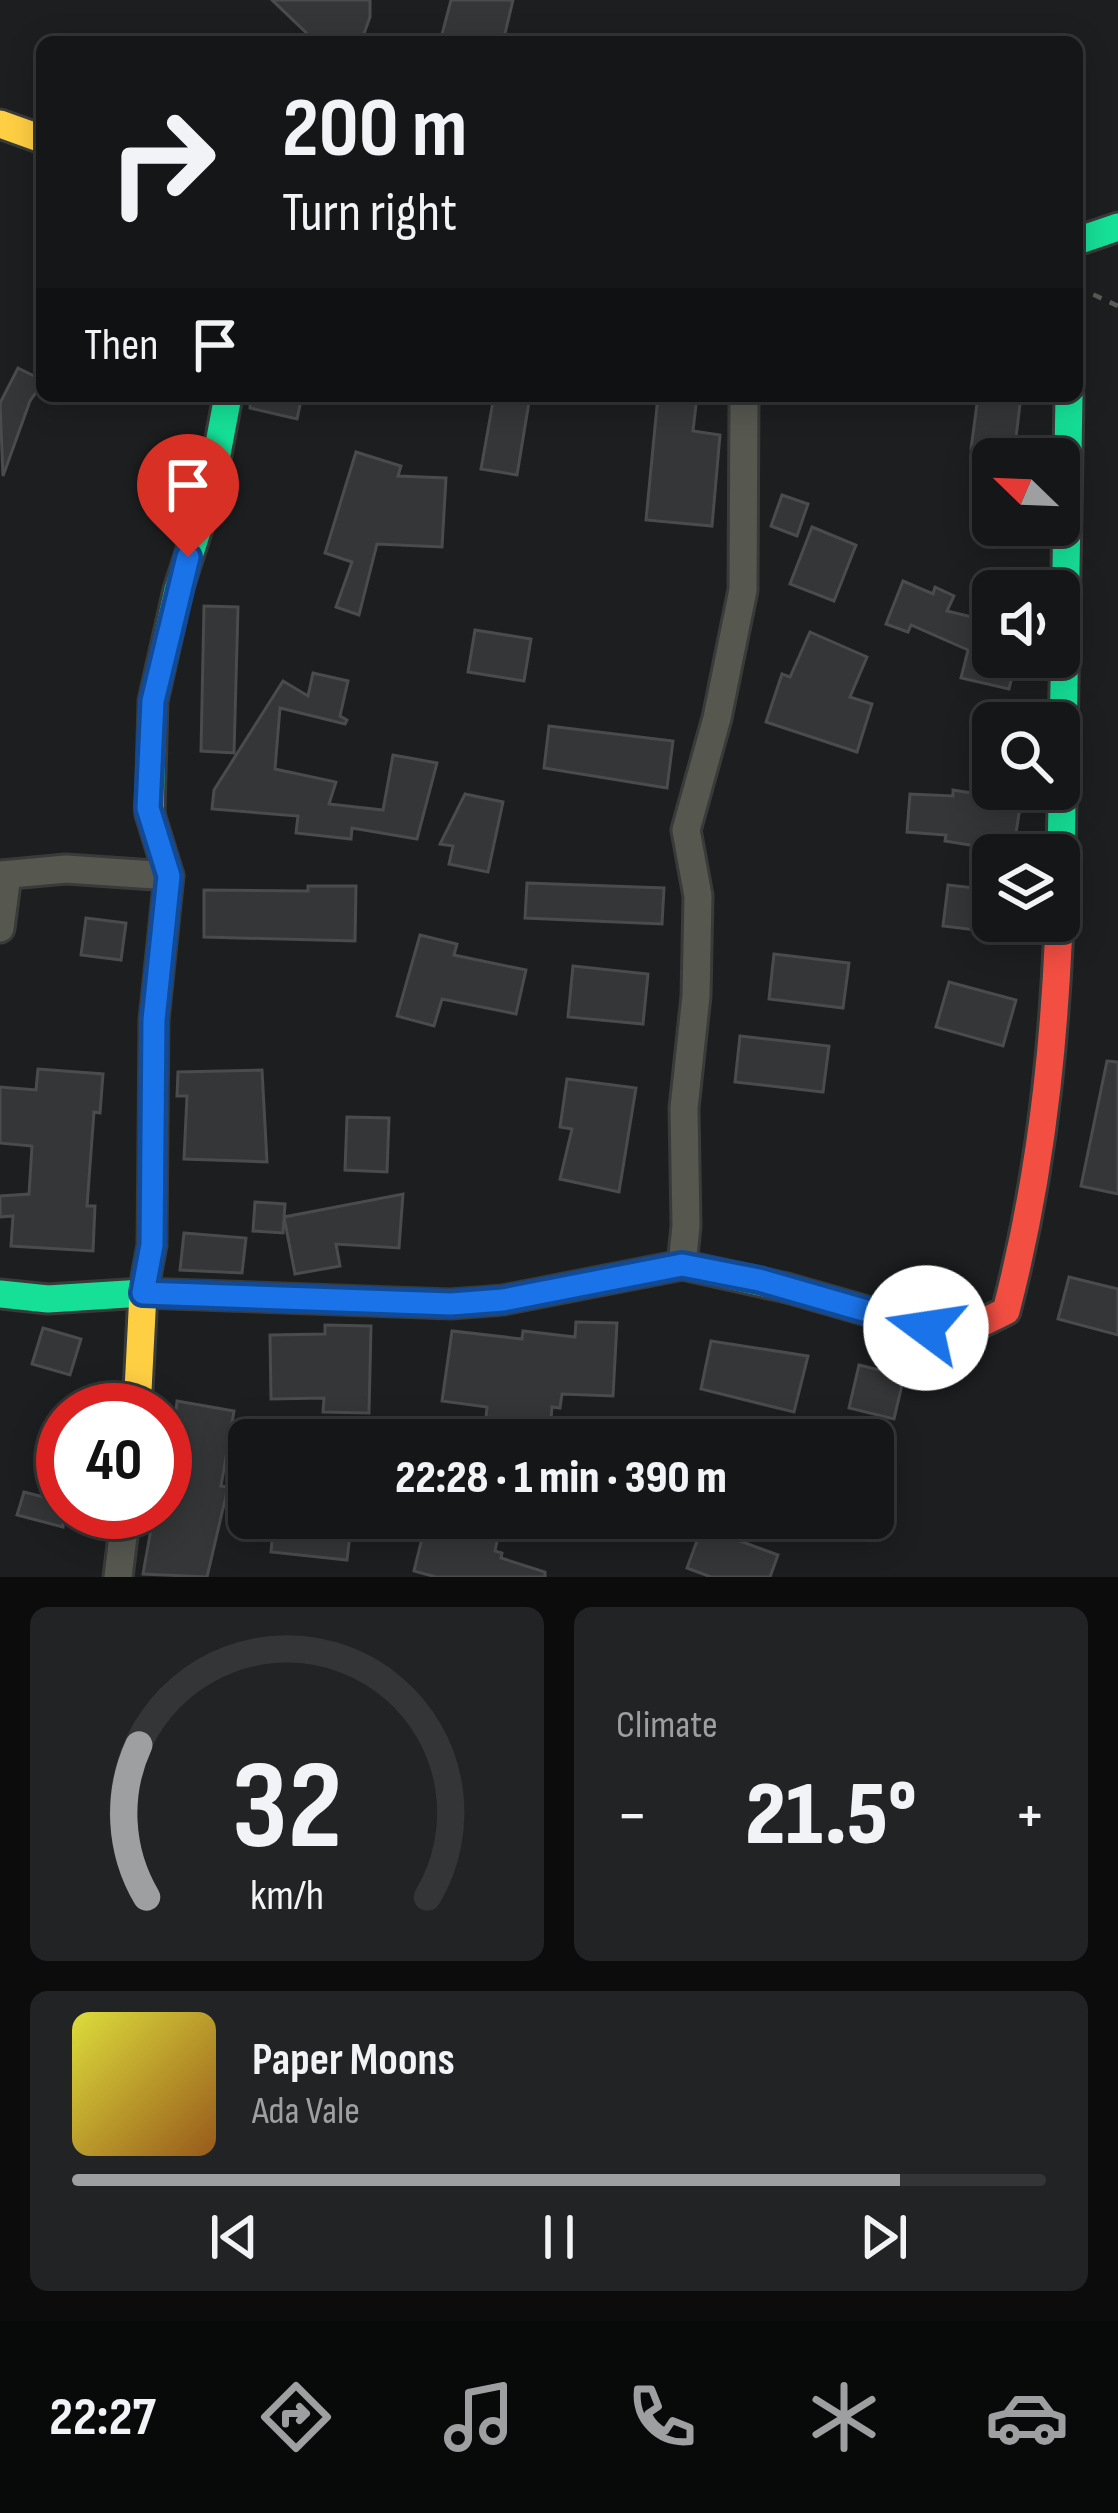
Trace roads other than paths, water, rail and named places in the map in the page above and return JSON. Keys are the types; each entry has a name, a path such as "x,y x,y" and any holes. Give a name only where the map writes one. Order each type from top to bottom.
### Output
{"street":[{"path":"0,124 36,137"},
{"path":"1083,239 1118,227"},
{"path":"138,1383 143,1293 152,1245 154,1020 169,876 148,808 153,701 178,590 210,491 227,402"},
{"path":"682,1265 684,1108 696,996 698,896 686,830 717,718 743,590 744,402"},
{"path":"0,1294 48,1299 143,1293 451,1304 503,1300 682,1265 759,1280 955,1336 1006,1311 1045,1146 1060,935 1069,402"},
{"path":"0,928 3,875 66,868 169,876"},
{"path":"118,1577 123,1539"}]}
